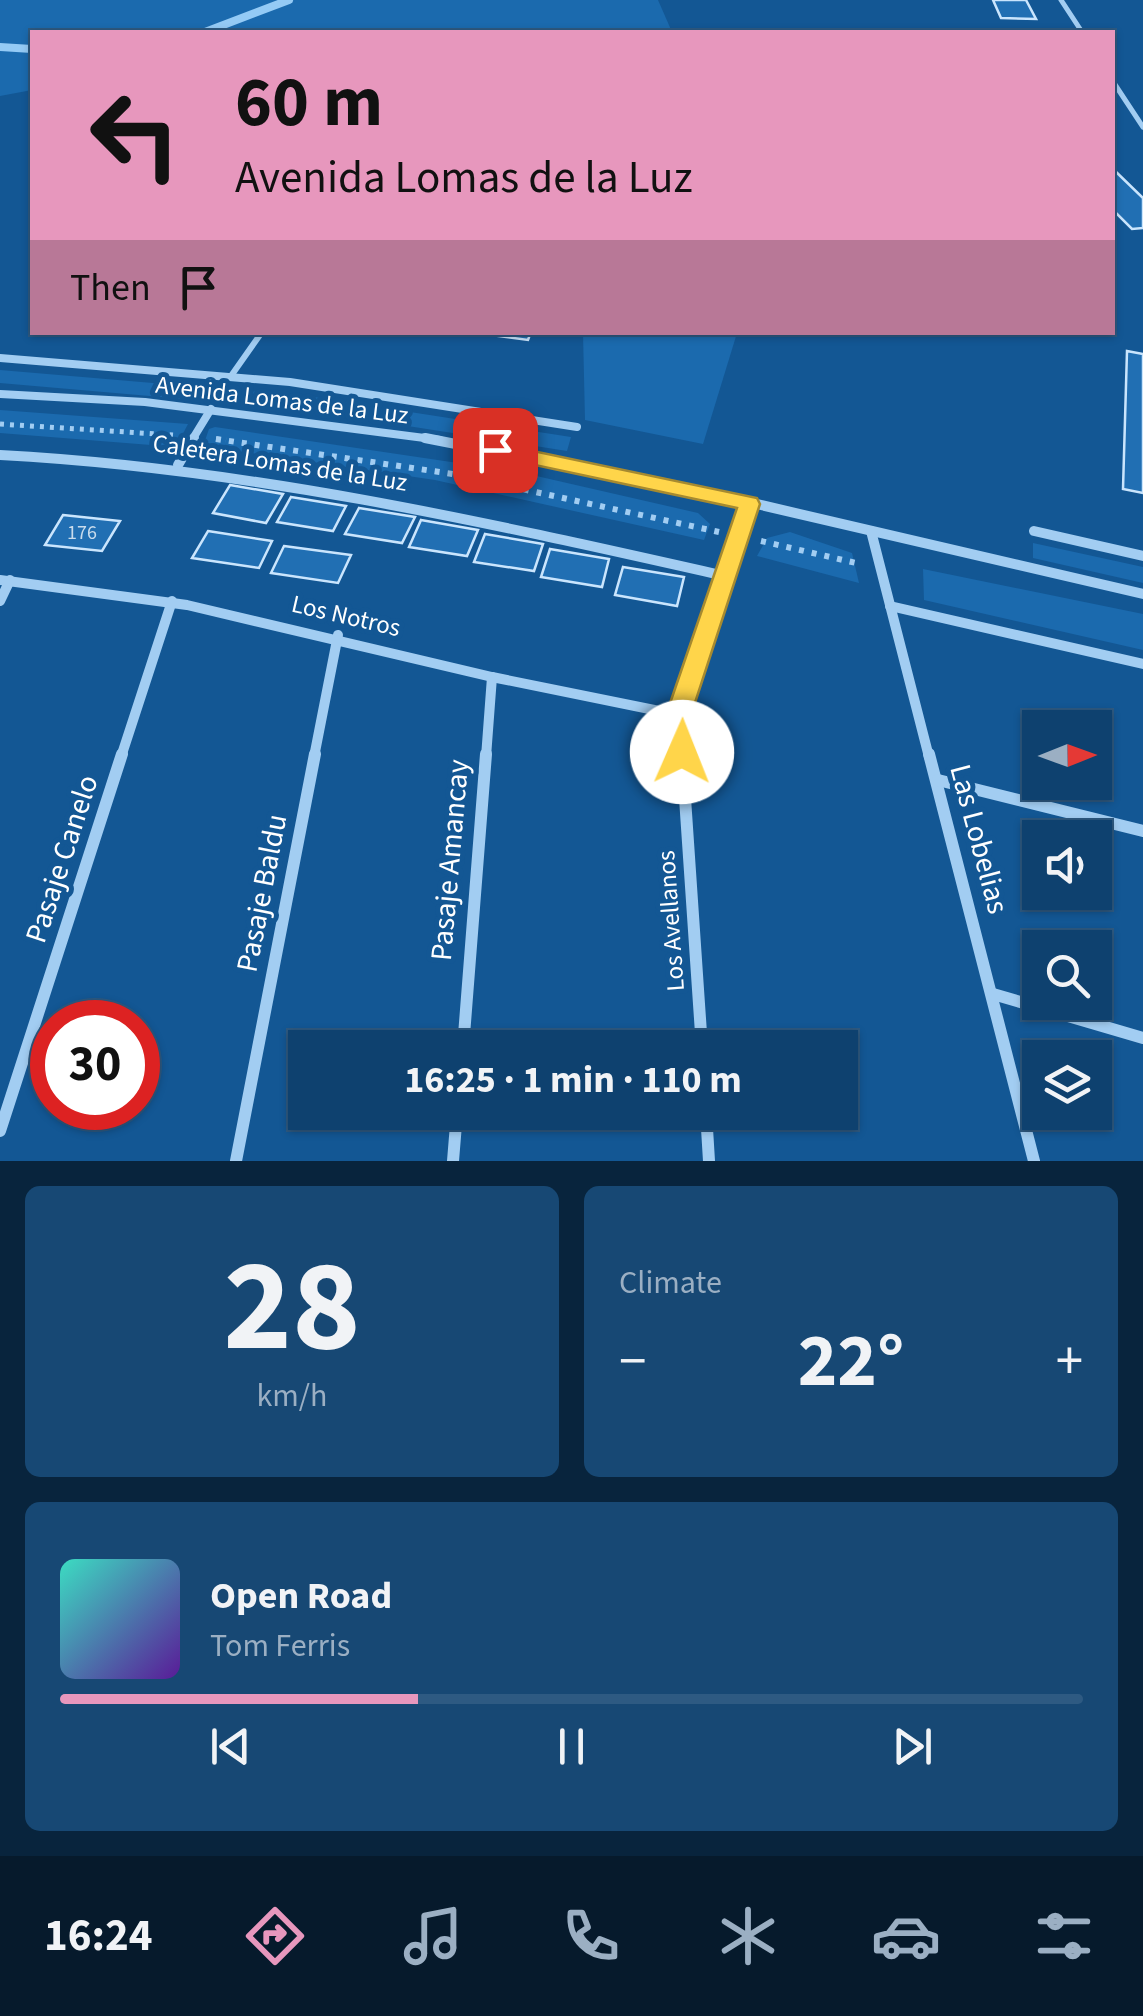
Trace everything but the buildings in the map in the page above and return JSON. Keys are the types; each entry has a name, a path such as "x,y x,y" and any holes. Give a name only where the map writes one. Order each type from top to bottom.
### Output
{"street":[{"name":"Avenida Lomas de la Luz","path":"0,358 232,376 430,401 576,427"},
{"name":"Avenida Lomas de la Luz","path":"0,394 210,410 468,445 1143,594"},
{"path":"178,466 210,410"},
{"name":"Caletera Lomas de la Luz","path":"0,454 178,466 362,496 726,576"},
{"name":"Los Avellanos","path":"701,1030 679,715 749,504"},
{"path":"1034,531 1143,556"},
{"name":"Las Lobelias","path":"871,532 1034,1161"},
{"path":"0,600 5,580"},
{"name":"Los Notros","path":"5,580 172,601 338,635 492,677 679,715"},
{"name":"Pasaje Canelo","path":"0,1132 172,601"},
{"path":"890,606 1143,664"},
{"name":"Pasaje Baldu","path":"236,1161 338,635"},
{"name":"Pasaje Amancay","path":"463,1030 492,677"},
{"path":"938,780 1143,832"},
{"path":"993,994 1143,1038"},
{"path":"454,1161 456,1130"},
{"path":"707,1130 709,1161"}],"lane":[{"path":"1061,0 1081,30"},
{"path":"1115,85 1143,128"},
{"path":"232,376 260,335"}],"path":[{"path":"0,424 195,436 453,474 881,569"}],"shaded area":[{"path":"0,0 658,0 671,30 30,30 30,90 0,96"},
{"path":"583,335 736,335 703,444 585,420"},
{"path":"0,370 307,396 571,437 567,451 299,409 0,383"},
{"path":"0,410 188,424 176,447 0,433"},
{"path":"209,429 519,472 698,513 710,524 704,540 435,480 203,446"},
{"path":"790,532 852,553 859,583 757,556 767,538"},
{"path":"1033,543 1143,567 1143,583 1033,558"},
{"path":"923,569 1143,614 1143,650 924,600"}],"waterway":[{"path":"210,30 289,0"},
{"path":"0,47 30,49"}],"route":[{"path":"495,450 749,504 679,715 682,752"}]}
